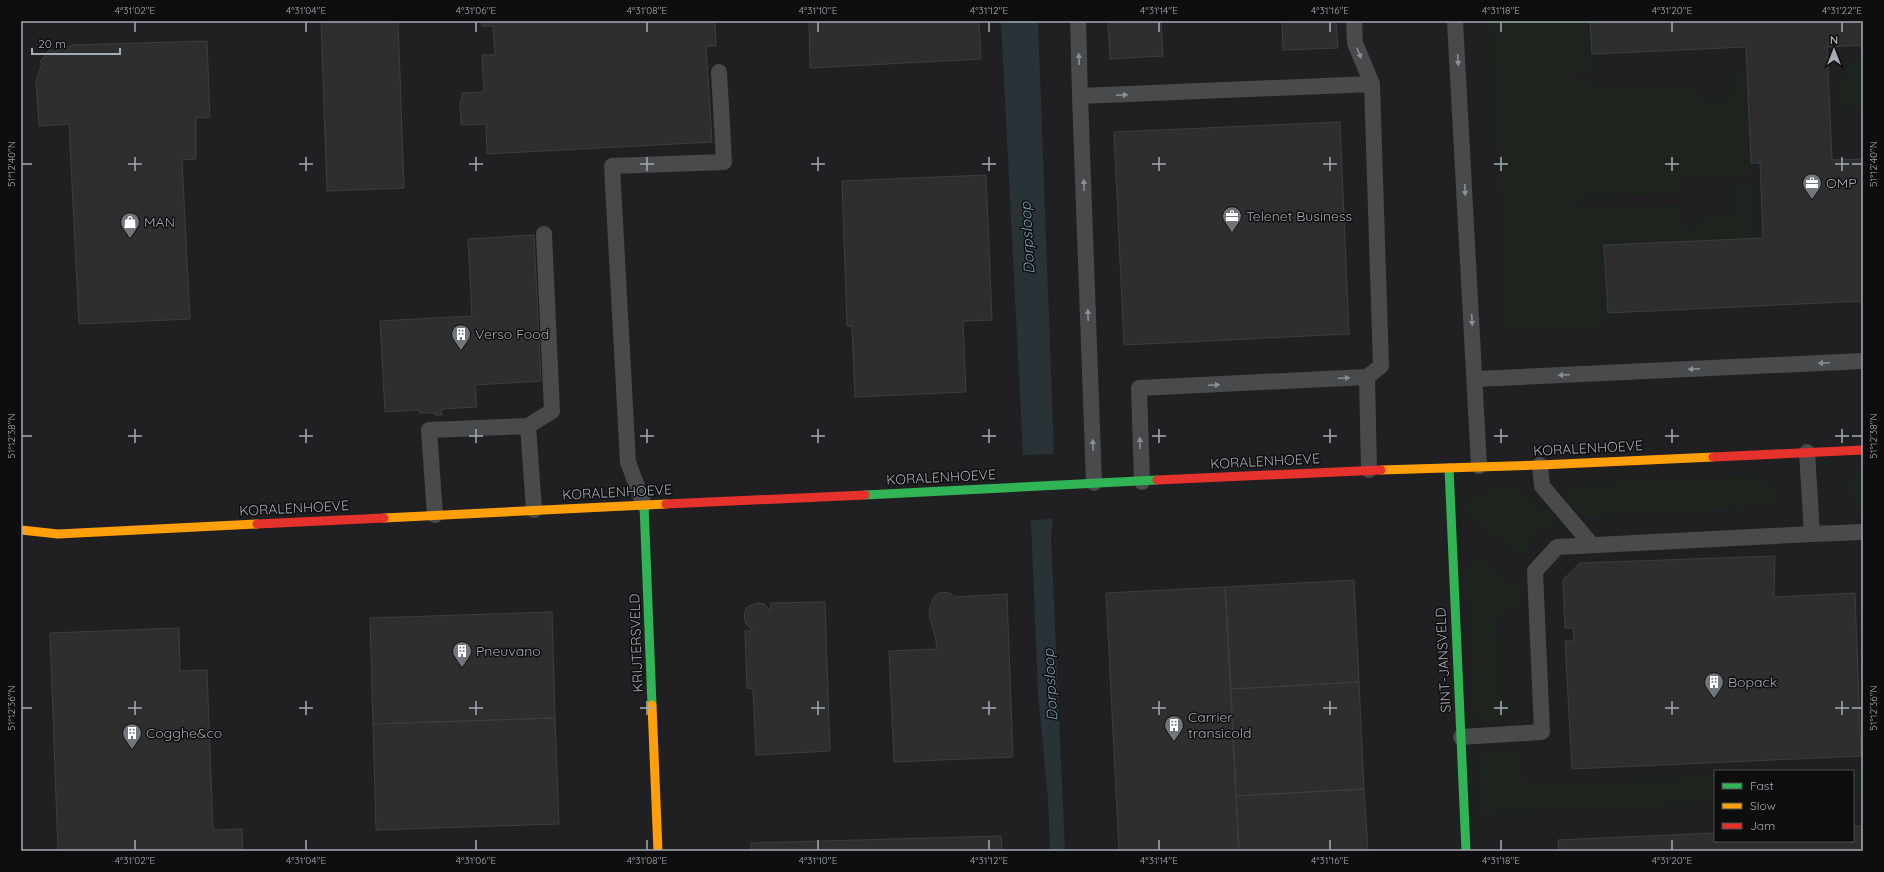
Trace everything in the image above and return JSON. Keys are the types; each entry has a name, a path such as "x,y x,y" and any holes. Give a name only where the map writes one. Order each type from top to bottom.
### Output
{"street":[{"name":"KORALENHOEVE","path":"21,530 58,534 1369,470 1540,465 1863,450"},
{"name":"SINT-JANSVELD","path":"1449,468 1466,851"},
{"name":"KRIJTERSVELD","path":"644,505 658,851"}],"lane":[{"path":"1078,21 1094,484"},
{"path":"1142,482 1138,388 1367,377 1381,366 1372,84 1355,43 1354,21"},
{"path":"1455,21 1479,466"},
{"path":"644,505 628,462 612,166 724,162 719,72"},
{"path":"1080,96 1372,84"},
{"path":"435,515 429,430 528,426 552,411 544,234"},
{"path":"1475,379 1863,361"},
{"path":"1367,377 1369,470"},
{"path":"528,426 534,510"},
{"path":"1807,452 1812,534"},
{"path":"1540,465 1542,486 1592,545"},
{"path":"1461,737 1542,732 1535,571 1557,547 1863,532"}],"shaded area":[{"path":"21,21 1863,21 1863,851 21,851"},
{"path":"1490,21 1590,21 1593,72 1573,72 1573,82 1593,82 1593,88 1693,85 1701,100 1721,102 1735,89 1735,71 1747,71 1751,175 1683,178 1683,193 1578,197 1579,209 1684,205 1684,228 1698,228 1698,218 1734,217 1733,186 1752,185 1754,238 1605,245 1608,325 1506,330"},
{"path":"1863,57 1863,101 1853,109 1846,109 1840,95 1842,79 1845,71 1850,65"},
{"path":"1857,471 1863,471 1863,506 1853,506 1847,484"},
{"path":"1756,475 1772,487 1775,506 1584,518 1566,499 1573,485"},
{"path":"1513,484 1562,524 1535,530 1523,560 1466,513 1470,497"},
{"path":"1478,557 1521,590 1522,603 1498,619 1501,702 1514,711 1495,723 1486,722 1474,717 1465,566"},
{"path":"1523,748 1526,785 1714,777 1714,803 1480,814 1478,750"},
{"path":"1854,771 1863,771 1863,796 1854,796"}],"water":[{"name":"Dorpsloop","path":"1001,21 1038,21 1054,454 1023,455"},
{"name":"Dorpsloop","path":"1053,519 1051,537 1065,851 1050,851 1048,798 1038,694 1031,520"}],"building":[{"path":"321,21 398,21 404,188 327,191"},
{"path":"482,21 715,21 716,46 706,46 712,142 487,154 486,124 461,125 460,101 462,101 462,93 484,92 482,55 495,55 493,26 482,26"},
{"path":"809,21 979,21 981,59 810,68"},
{"path":"1108,21 1161,21 1163,56 1110,59"},
{"path":"1282,21 1336,21 1338,48 1283,50"},
{"name":"OMP","path":"1590,21 1863,21 1863,45 1827,47 1832,160 1863,159 1863,301 1608,313 1604,245 1763,238 1760,163 1751,163 1746,47 1592,54"},
{"name":"MAN","path":"207,41 210,117 196,118 196,159 182,160 190,319 79,324 69,124 39,126 36,81 42,64 40,62 50,49 53,52 73,45"},
{"name":"Telenet Business","path":"1340,122 1349,334 1124,345 1114,132"},
{"path":"986,175 992,320 963,321 966,392 855,397 852,326 847,326 842,181"},
{"name":"Verso Food","path":"534,235 541,381 475,385 477,407 441,409 442,415 435,415 435,413 420,413 419,410 385,412 380,321 472,316 468,239"},
{"name":"Bopack","path":"1775,556 1774,597 1855,593 1861,756 1572,769 1565,641 1574,641 1573,628 1565,628 1563,580 1580,563"},
{"path":"1354,580 1359,682 1231,689 1225,587"},
{"name":"Carrier transicold","path":"1225,587 1239,851 1119,851 1106,593"},
{"path":"942,592 949,593 955,597 1007,594 1013,757 894,762 889,651 937,649 929,615 930,606 935,596"},
{"path":"825,602 830,751 756,755 753,689 747,688 745,631 753,631 746,624 744,615 746,609 749,606 758,603 764,604 771,611 771,603"},
{"name":"Pneuvano","path":"552,612 555,718 373,724 370,618"},
{"name":"Cogghe&co","path":"179,628 180,671 207,670 213,830 242,829 243,851 58,851 50,633"},
{"path":"1359,682 1364,789 1236,796 1231,689"},
{"path":"555,718 559,824 376,830 373,724"},
{"path":"1364,789 1368,851 1239,851 1236,796"},
{"path":"1854,826 1863,826 1863,851 1559,851 1558,840 1714,833 1714,842 1854,842"},
{"path":"1001,836 1002,851 751,851 751,843"}],"traffic: fast":[{"path":"1449,468 1466,851"},
{"path":"865,495 1157,480"},
{"path":"644,505 652,705"}],"traffic: slow":[{"path":"1381,470 1540,465 1713,457"},
{"path":"384,518 666,504"},
{"path":"21,530 58,534 257,524"},
{"path":"652,705 658,851"}],"traffic: jam":[{"path":"1713,457 1863,450"},
{"path":"1157,480 1381,470"},
{"path":"666,504 865,495"},
{"path":"257,524 384,518"}],"place":[{"name":"OMP","path":"1812,200"},
{"name":"Telenet Business","path":"1232,233"},
{"name":"MAN","path":"130,239"},
{"name":"Verso Food","path":"461,351"},
{"name":"Pneuvano","path":"462,668"},
{"name":"Bopack","path":"1714,699"},
{"name":"Carrier transicold","path":"1174,742"},
{"name":"Cogghe&co","path":"132,750"}]}
